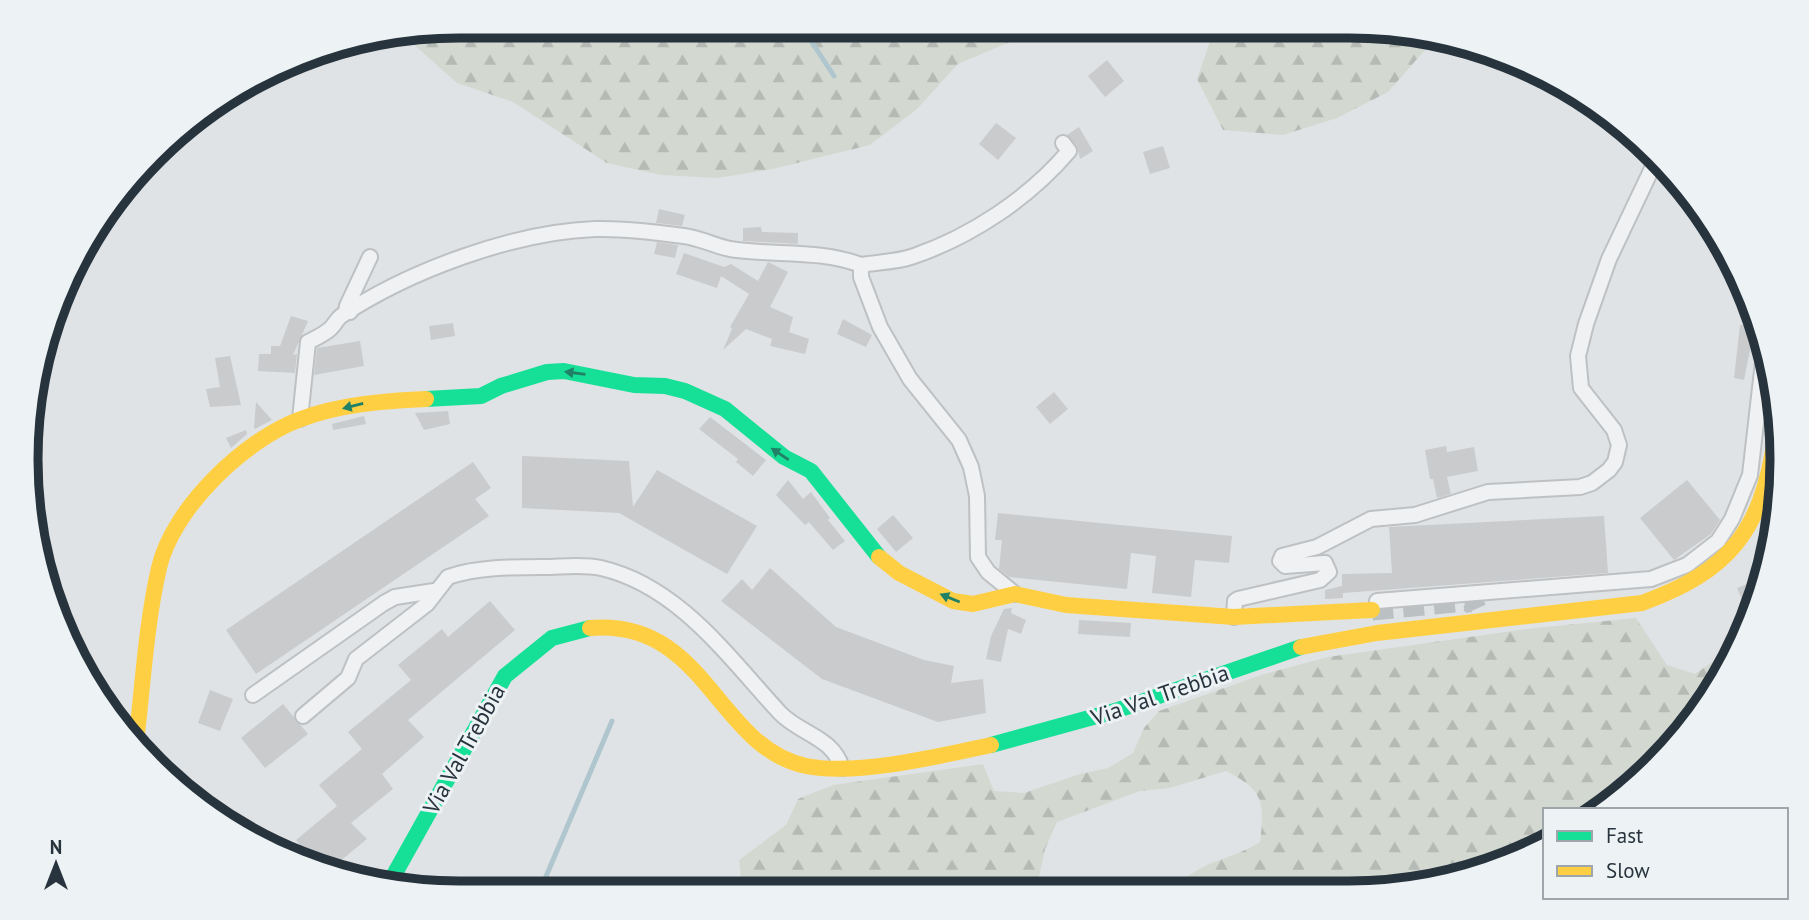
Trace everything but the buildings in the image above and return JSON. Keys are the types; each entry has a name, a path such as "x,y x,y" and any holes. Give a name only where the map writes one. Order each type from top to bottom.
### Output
{"street":[{"path":"300,419 304,403 301,390 308,342 350,312 444,263 558,232 596,229 688,236 730,249 820,254 861,265 912,257 944,243 1004,209 1038,184 1069,152 1063,143"},
{"path":"1234,617 1235,601 1238,599 1321,580 1328,572 1325,563 1319,562 1285,566 1280,561 1282,556 1317,547 1371,519 1415,515 1488,492 1580,487 1592,483 1609,470 1618,453 1616,436 1581,388 1578,356 1586,324 1609,259 1652,168"},
{"path":"350,312 346,311 347,306 370,257"},
{"path":"861,265 861,277 880,327 910,379 959,440 967,455 977,496 978,557 988,572 1015,594"},
{"path":"137,731 159,566 163,554 202,489 258,442 300,419 367,402 481,396 501,386 547,372 564,371 634,385 685,391 725,409 784,457 811,471 872,551 899,573 962,603 973,604 1015,594 1066,605 1234,617 1651,579 1687,565 1718,541 1732,519 1750,475 1761,375"},
{"name":"Via Val Trebbia","path":"393,876 505,676 530,653 560,632 598,627 636,630 687,662 760,743 808,767 842,768 996,746 1153,699 1294,649 1351,636 1477,615 1642,603 1681,591 1714,569 1742,539 1759,512 1770,476"},
{"path":"303,716 348,678 356,659 427,604 434,591 448,577 517,567 598,567 631,576 700,625 783,716 835,751 842,768"},
{"path":"253,695 384,603 395,597 434,591"}],"green space":[{"path":"460,38 1019,38 958,64 917,109 870,145 773,169 717,178 661,175 607,163 513,102 457,83 411,42"},
{"path":"1211,38 1377,39 1428,46 1388,92 1337,118 1283,135 1223,130 1197,79"},
{"path":"1636,618 1667,665 1695,674 1721,657 1683,717 1627,777 1586,808 1543,808 1543,834 1484,859 1454,868 1437,867 1420,870 1405,878 1377,881 1180,881 1209,864 1260,842 1262,816 1259,798 1248,784 1226,771 1170,788 1140,791 1057,822 1045,849 1039,877 1028,881 995,881 984,877 950,881 741,881 739,860 786,825 798,799 833,785 983,764 994,791 1024,793 1080,774 1108,768 1133,753 1144,728 1159,711 1261,675 1328,657 1526,629"}],"waterway":[{"path":"809,38 834,76"},
{"path":"544,881 612,721"}],"tunnel":[{"path":"1372,610 1465,601 1473,602 1476,609"}],"traffic: fast":[{"path":"426,399 481,396 501,386 547,372 564,371 634,385 665,386 685,391 725,409 784,457 811,471 879,557"},
{"path":"393,876 505,676 552,638 590,628"},
{"path":"991,745 1115,711 1301,647"}],"traffic: slow":[{"path":"137,731 148,633 159,568 167,545 195,500 235,459 257,442 301,419 347,407 426,399"},
{"path":"1301,647 1377,633 1642,603 1698,577 1736,544 1761,499 1770,466"},
{"path":"879,557 899,573 953,601 973,604 1015,594 1066,605 1234,617 1372,610"},
{"path":"590,628 629,630 660,643 686,662 751,735 776,754 806,766 874,767 991,745"}]}
